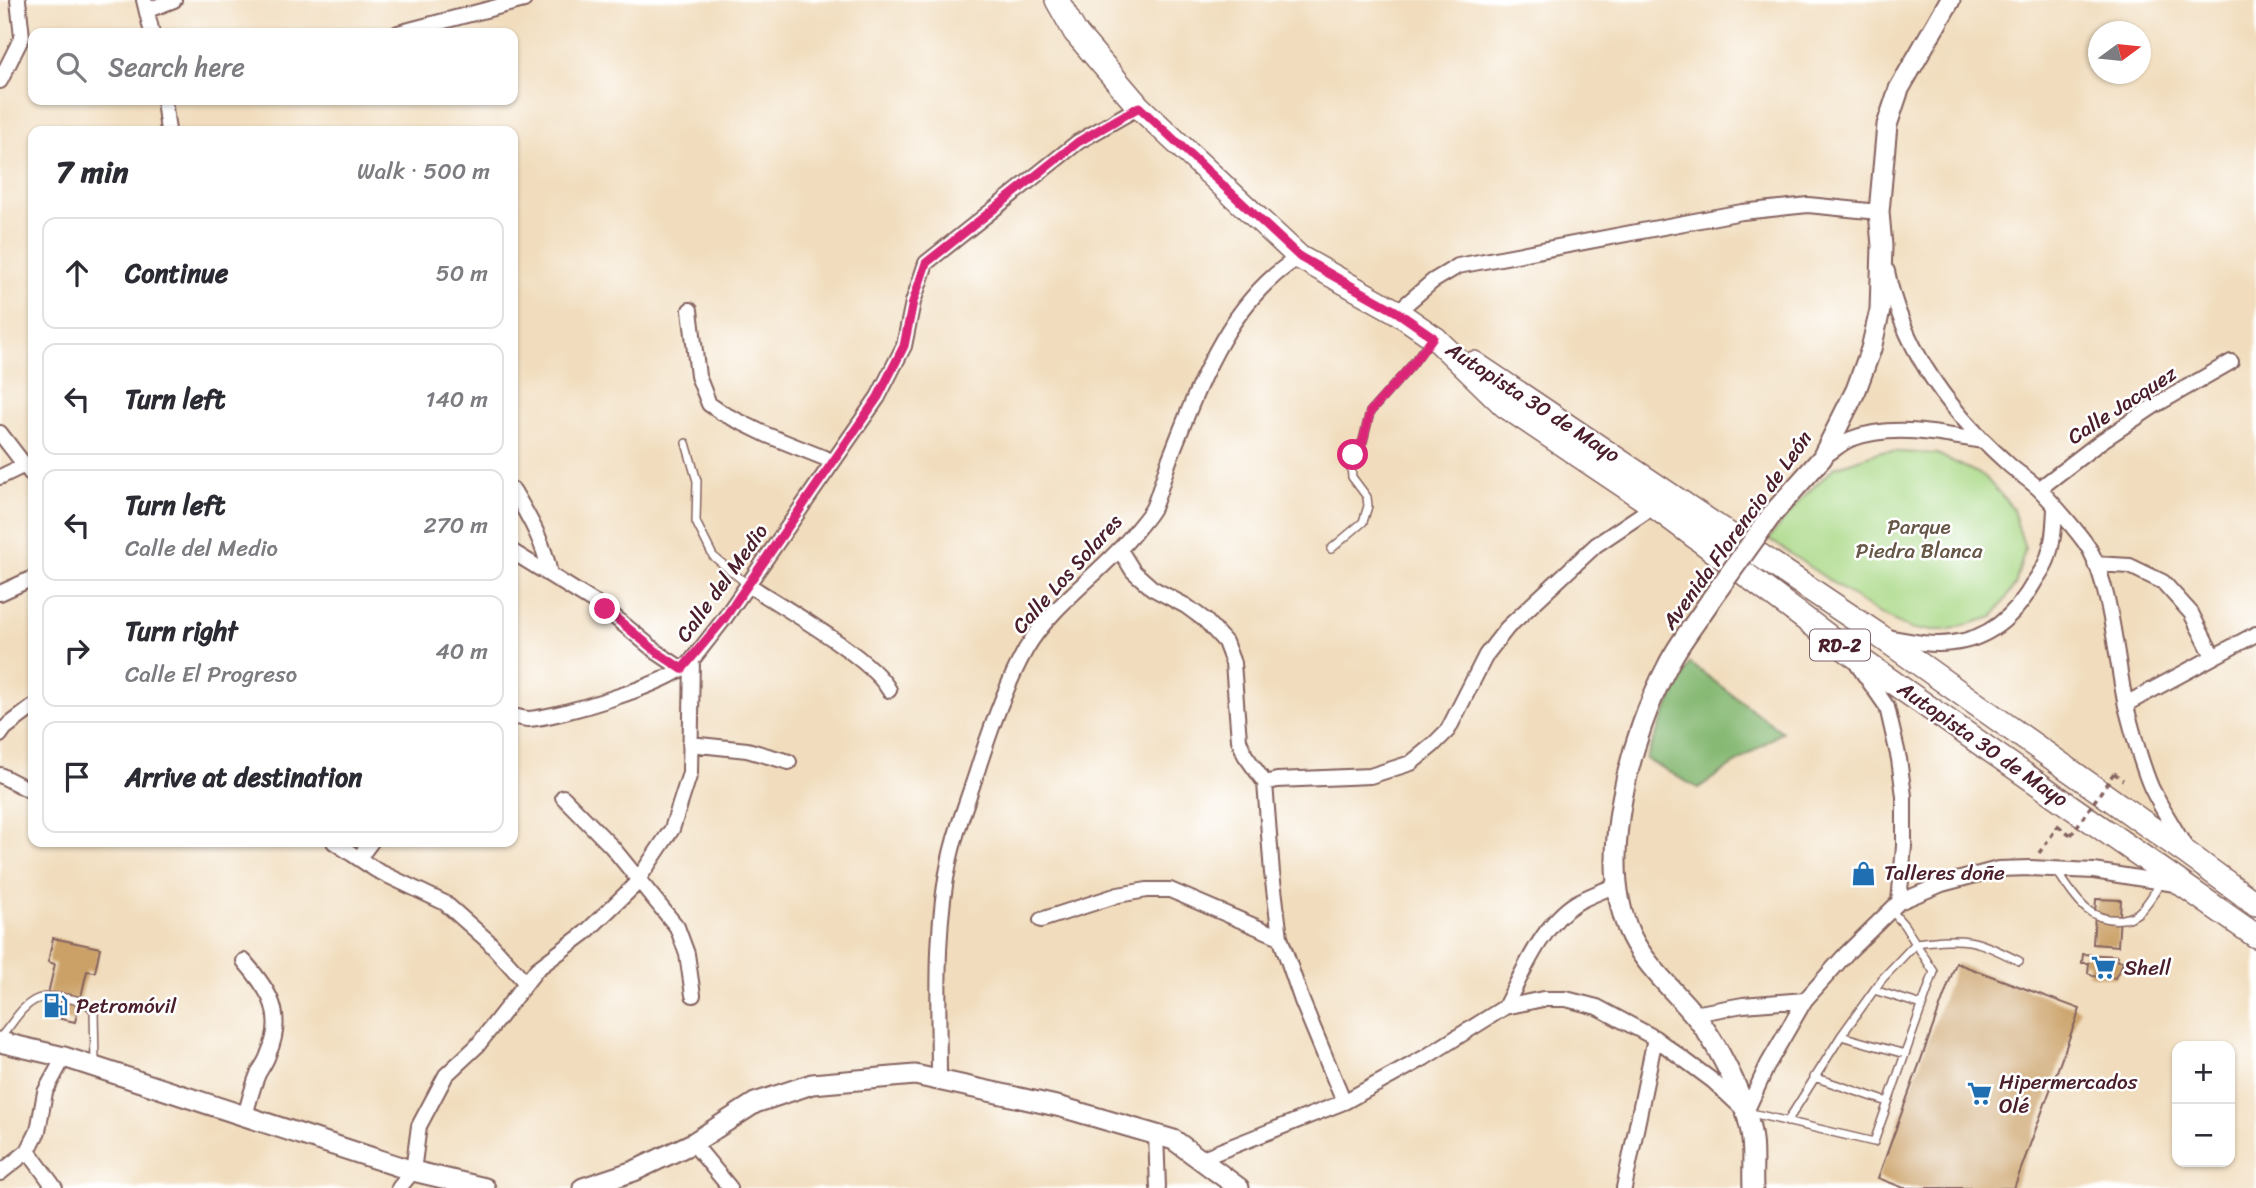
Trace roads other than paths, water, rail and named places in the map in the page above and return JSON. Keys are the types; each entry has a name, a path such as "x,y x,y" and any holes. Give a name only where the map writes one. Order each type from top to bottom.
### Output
{"main road":[{"name":"RD-2","path":"1057,0 1075,32 1139,107 1300,257 1397,312 1434,338"},
{"name":"Avenida Florencio de León","path":"1753,1188 1752,1139 1746,1112 1724,1062 1694,1014 1660,977 1632,936 1616,885 1616,828 1637,740 1668,664 1773,513 1822,458 1856,390 1871,349 1880,310 1882,246 1879,212 1887,125 1899,89 1950,0"},
{"name":"Autopista 30 de Mayo","path":"1434,338 1505,406 1654,506 1848,651 2256,936"},
{"name":"Autopista 30 de Mayo","path":"1434,338 1516,388 1880,636 2116,789 2188,854 2256,904"},
{"path":"0,1040 64,1057 413,1171 485,1188"},
{"path":"583,1188 634,1171 693,1143 755,1103 812,1084 915,1075 1061,1107 1174,1140 1239,1188"}],"street":[{"path":"0,81 22,37 18,0"},
{"path":"151,28 146,5 174,0"},
{"path":"417,28 524,0"},
{"path":"164,105 167,126"},
{"name":"Calle del Medio","path":"413,1171 419,1126 446,1076 477,1046 537,969 585,933 638,880 672,829 690,773 687,664 724,619 878,397 904,346 913,302 926,263 1078,142 1139,107"},
{"path":"1397,312 1433,281 1458,266 1742,212 1808,205 1879,212"},
{"path":"1882,246 1903,324 1926,370 1948,402 1983,441 2039,489 2090,550 2102,582 2139,756 2152,787 2188,854"},
{"name":"Calle Los Solares","path":"939,1080 939,966 949,861 960,817 992,727 1026,650 1041,628 1072,594 1120,550 1152,510 1169,461 1216,349 1236,317 1258,289 1300,257"},
{"path":"690,310 698,376 709,404 767,435 832,461"},
{"name":"Calle Jacquez","path":"2039,489 2143,413 2231,362"},
{"path":"1822,458 1850,439 1883,433 1920,431 1983,441"},
{"path":"0,433 28,469"},
{"path":"0,477 28,470"},
{"path":"518,498 546,552 550,573"},
{"path":"1265,783 1277,780 1370,776 1410,763 1448,730 1486,655 1507,628 1596,545 1654,506"},
{"path":"1880,636 1924,644 1954,643 1985,635 2007,619 2028,593 2048,559 2054,533 2055,509"},
{"path":"1120,550 1133,571 1152,588 1186,606 1205,620 1225,642 1233,663 1239,740 1245,755 1265,783 1280,937 1302,1001 1344,1102"},
{"path":"518,555 605,609 658,653 687,664"},
{"path":"2095,564 2130,566 2163,582 2191,613 2213,656"},
{"path":"0,593 28,580"},
{"path":"747,584 858,658 883,680 889,690"},
{"path":"2126,704 2256,634"},
{"path":"1848,651 1887,707 1899,759 1904,846 1895,906"},
{"path":"518,717 530,719 583,707 655,682 687,664"},
{"path":"0,735 28,710"},
{"path":"690,744 747,750 789,762"},
{"path":"0,775 28,789"},
{"path":"563,797 612,847 677,928 687,954 692,995"},
{"path":"342,847 376,870 445,903 488,941 526,983"},
{"path":"359,858 367,847"},
{"path":"1200,1159 1344,1102 1424,1058 1505,1007 1543,999 1566,999 1597,1007 1655,1038 1713,1081 1746,1112 1768,1064 1805,1000 1846,954 1895,906 1942,884 1998,869 2094,871 2186,886"},
{"path":"1505,1007 1541,940 1559,918 1575,904 1616,885"},
{"path":"1041,920 1118,895 1147,890 1170,890 1280,937"},
{"path":"244,961 264,984 272,1000 276,1019 275,1037 258,1073 245,1116"},
{"path":"1694,1014 1743,1005 1805,1000"},
{"path":"1624,1188 1655,1038"},
{"path":"0,1173 28,1151 38,1131 45,1092 64,1057"},
{"path":"1156,1134 1158,1188"},
{"path":"693,1143 730,1188"},
{"path":"28,1151 55,1188"},
{"path":"399,1188 413,1171"}],"lane":[{"path":"1331,549 1363,522 1368,506 1367,497 1352,477 1351,467 1353,455 1363,441 1370,412 1434,338"},
{"path":"686,443 697,481 696,522 713,556 747,584"},
{"path":"2056,869 2083,907 2096,916 2110,920 2129,918 2141,911 2161,881"},
{"path":"1746,1112 1874,1142 1934,972 1895,906"},
{"path":"1787,1122 1841,1036 1874,990 1916,943 1964,938 1983,943 2019,961"},
{"path":"1874,990 1922,1005"},
{"path":"0,1040 32,1000 51,995 83,1001 94,1011 96,1068"},
{"path":"1841,1036 1905,1054"},
{"path":"1814,1077 1888,1102"}],"place":[{"name":"Talleres doñe","path":"1864,873"},
{"name":"Shell","path":"2104,968"},
{"name":"Petromóvil","path":"56,1006"},
{"name":"Hipermercados Olé","path":"1979,1094"}],"park label":[{"name":"Parque Piedra Blanca","path":"1919,539"}]}
